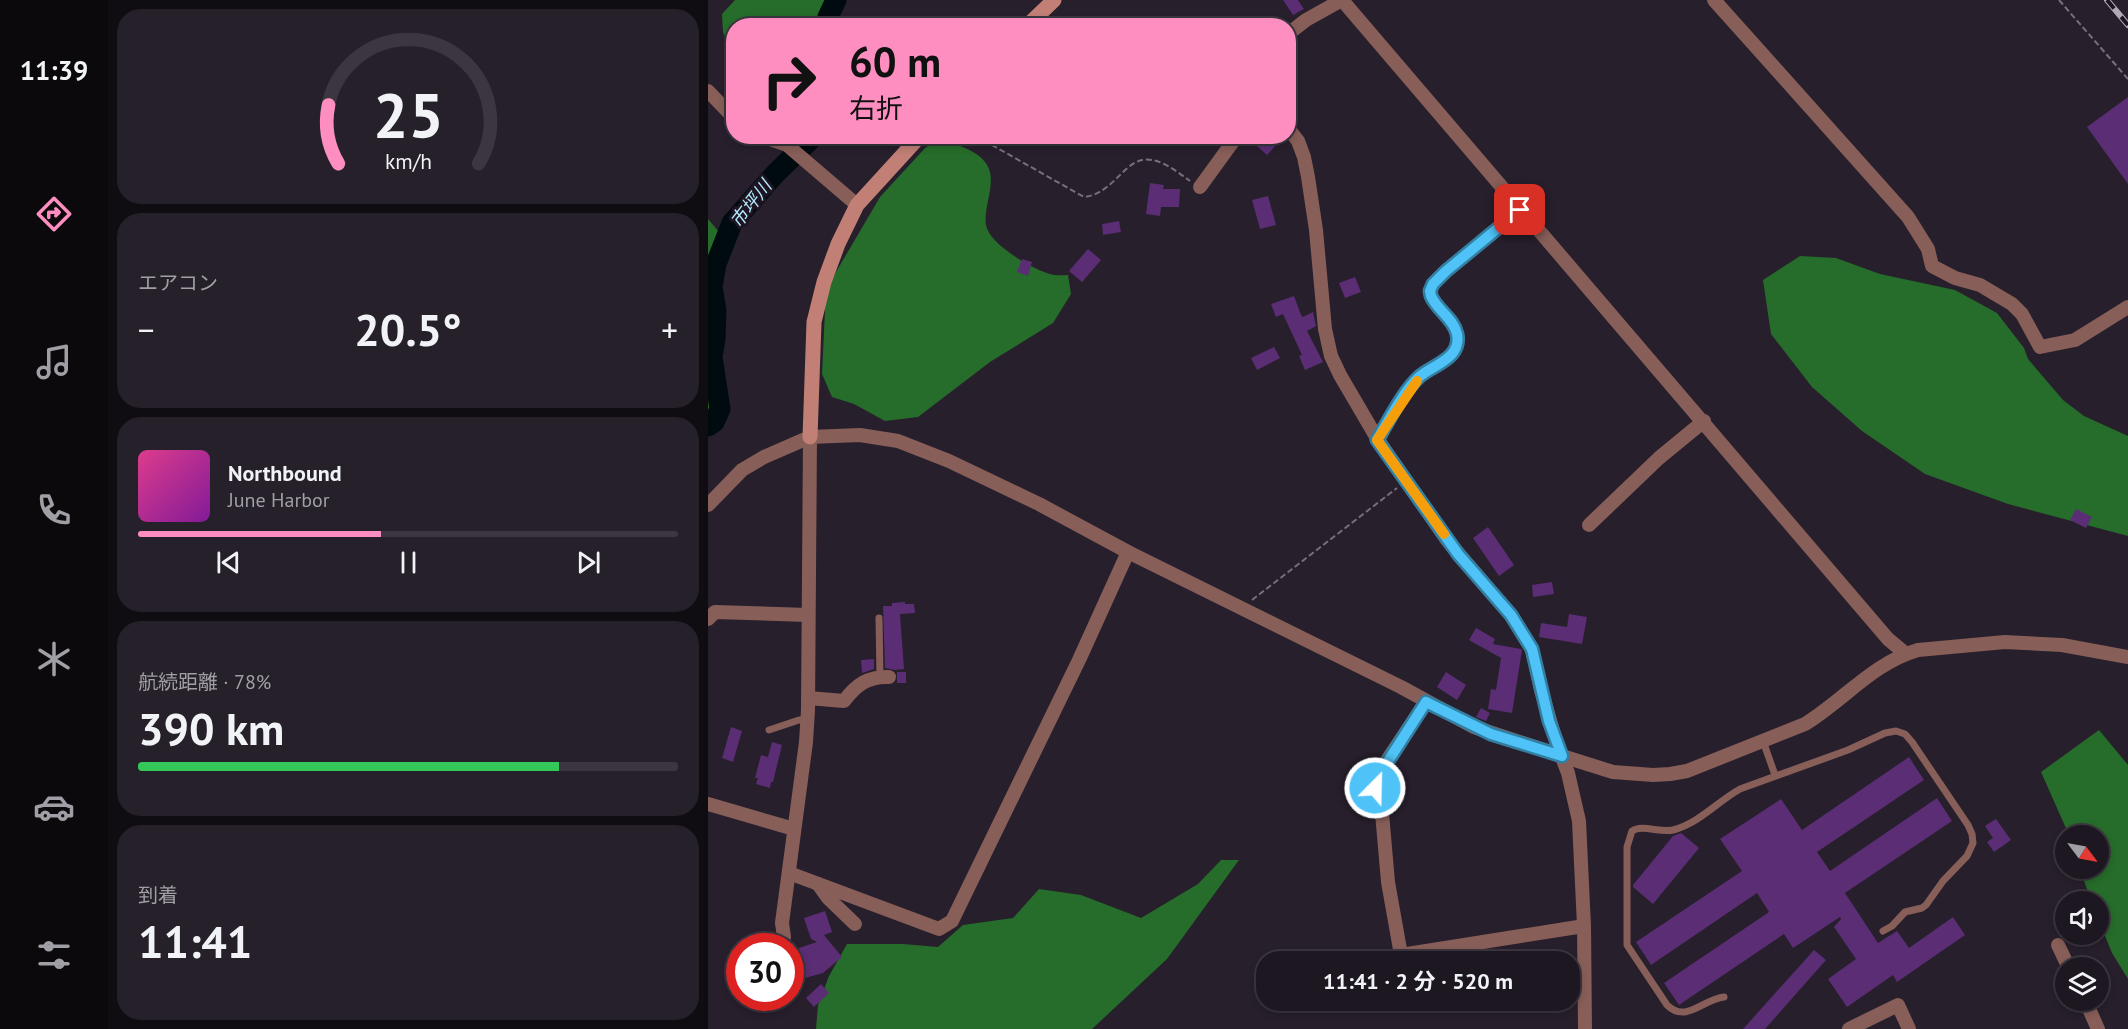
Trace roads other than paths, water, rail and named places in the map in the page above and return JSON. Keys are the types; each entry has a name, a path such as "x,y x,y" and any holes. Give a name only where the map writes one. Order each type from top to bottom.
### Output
{"street":[{"path":"1035,18 1054,0"},
{"path":"1296,28 1342,0 1888,639 1905,654"},
{"path":"1714,0 1908,217 1928,249 1932,266 1955,278 1980,285 2012,304 2022,314 2040,347 2075,340 2128,307"},
{"path":"708,91 726,110"},
{"path":"1296,138 1308,177 1316,230 1325,329 1331,356 1377,440 1453,547 1511,615 1532,649 1544,700 1568,773 1579,821 1586,1029"},
{"path":"784,144 857,204"},
{"path":"783,933 782,923 807,720 810,437 814,322 818,302 838,244 857,204 913,144"},
{"path":"1200,187 1231,144"},
{"path":"1377,440 1420,377 1448,359 1455,347 1457,334 1453,324 1431,296 1430,291 1433,284 1520,210"},
{"path":"1589,525 1659,458 1704,421"},
{"path":"708,505 742,470 764,457 810,437 860,435 898,441 950,461 1039,504 1128,552 1491,734 1613,772 1653,776 1687,771 1805,724 1871,673 1905,654 1936,647 2005,642 2062,645 2128,657"},
{"path":"789,873 939,929 952,921 1079,660 1128,552"},
{"path":"708,619 716,612 808,615"},
{"path":"808,698 844,701 854,688 864,681 884,677"},
{"path":"1426,702 1388,759 1375,784 1382,813 1388,882 1401,955 1584,926"},
{"path":"708,804 794,829"},
{"path":"817,884 855,924"},
{"path":"2058,945 2064,957"},
{"path":"1849,1029 1898,1005 1909,1029"},
{"path":"2090,1011 2098,1029"}],"lane":[{"path":"879,618 884,677"},
{"path":"769,730 799,720 807,720"},
{"path":"1724,997 1713,999 1692,1011 1681,1013 1672,1010 1627,945 1627,847 1634,829 1664,831 1688,825 1740,789 1848,750 1885,733 1896,731 1905,734 1912,742 1968,825 1973,843 1968,856 1943,881 1922,908 1905,912 1892,926 1883,931"},
{"path":"1763,741 1775,775"}],"waterway":[{"name":"市坪川","path":"828,18 836,0"},
{"name":"市坪川","path":"708,426 714,422 720,409 712,357 716,311 712,287 716,264 732,223 775,174 806,144"}],"railway":[{"path":"2107,0 2128,25"}]}
